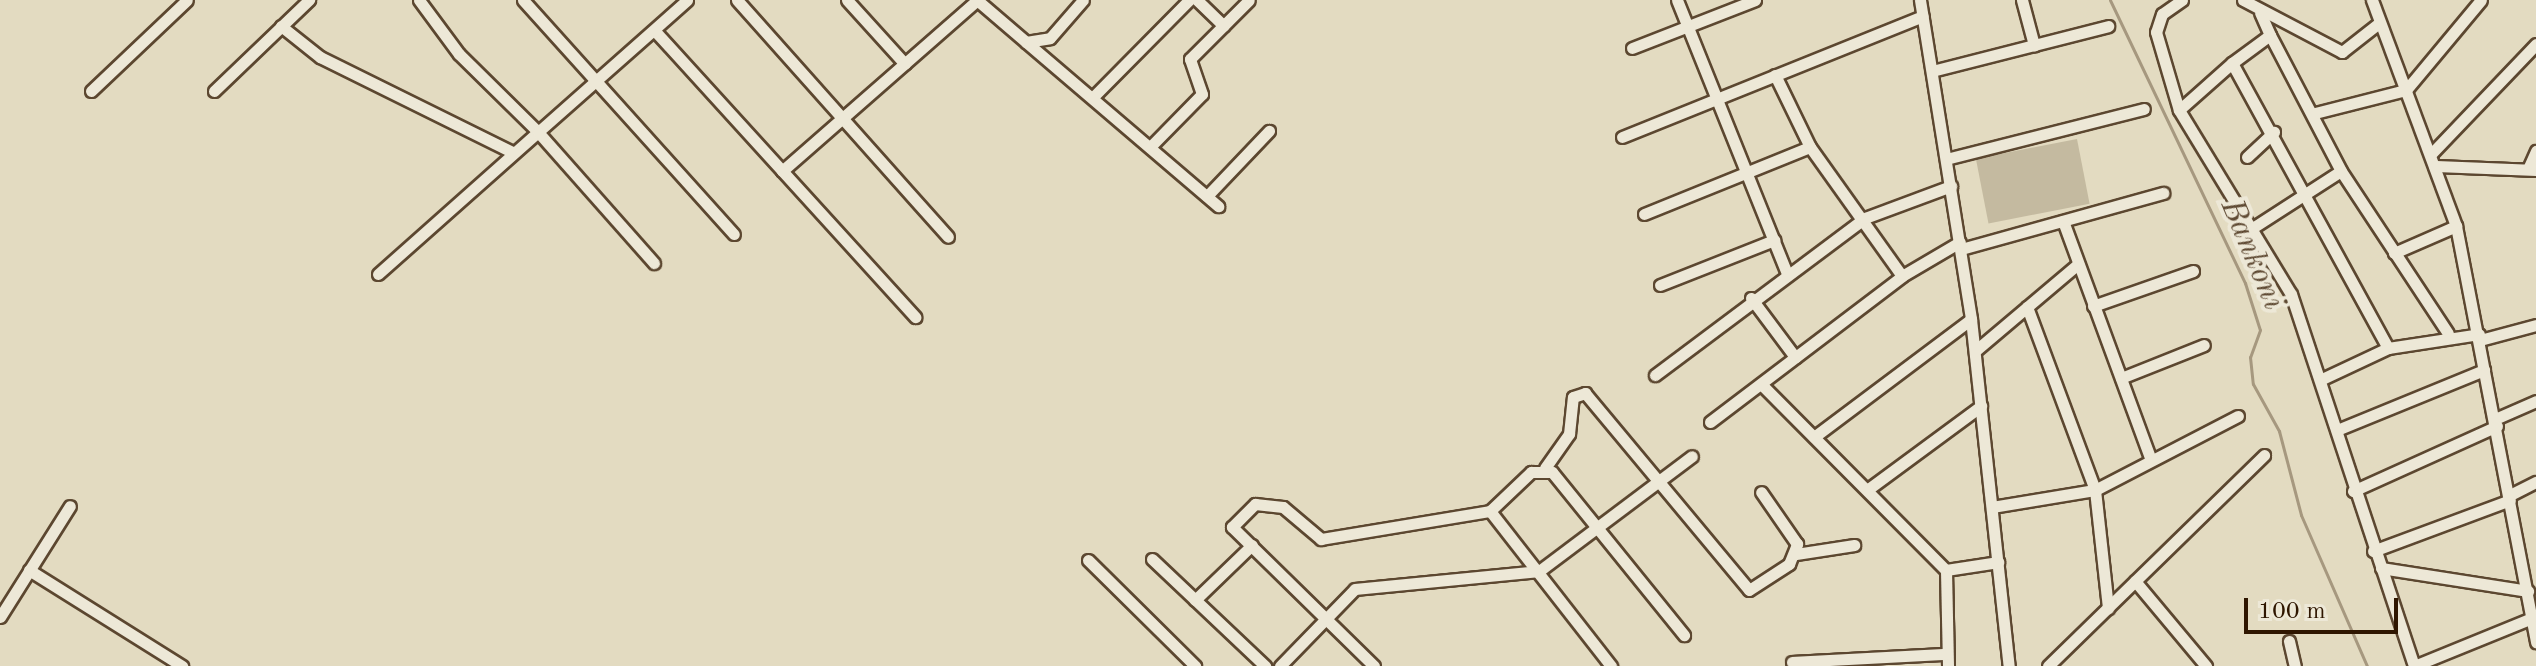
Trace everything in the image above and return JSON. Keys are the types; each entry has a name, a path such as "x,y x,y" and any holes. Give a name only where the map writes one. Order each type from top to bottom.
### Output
{"street":[{"path":"91,91 187,0"},
{"path":"214,91 309,0"},
{"path":"419,0 459,54 538,132 654,263"},
{"path":"523,0 734,234"},
{"path":"378,274 538,132 599,84 687,0"},
{"path":"737,0 948,237"},
{"path":"847,0 905,64"},
{"path":"782,171 977,0 1218,206"},
{"path":"1026,42 1050,38 1083,0"},
{"path":"1093,97 1189,0"},
{"path":"1197,0 1224,26"},
{"path":"1150,147 1202,94 1190,59 1249,0"},
{"path":"1677,0 1787,273"},
{"path":"1632,48 1755,0"},
{"path":"1920,0 1971,319 2009,666"},
{"path":"2022,0 2034,45"},
{"path":"2182,0 2162,14 2156,32 2179,110 2254,227 2291,294 2322,379 2353,491 2414,666 2532,618"},
{"path":"2243,0 2260,13 2342,52 2379,23"},
{"path":"2372,0 2456,226 2480,337 2536,642"},
{"path":"2315,113 2406,90 2481,0"},
{"path":"2260,13 2315,113 2341,171 2448,333"},
{"path":"1622,137 1923,16"},
{"path":"281,26 320,57 514,153"},
{"path":"1932,71 2108,26"},
{"path":"655,31 915,317"},
{"path":"2179,110 2232,63 2270,35"},
{"path":"2431,154 2530,59 2536,44"},
{"path":"2232,63 2307,191 2388,348"},
{"path":"1775,75 1810,147 1865,218 1902,276"},
{"path":"1946,159 2144,109"},
{"path":"1207,196 1269,131"},
{"path":"2247,157 2274,132"},
{"path":"1644,214 1810,147"},
{"path":"2436,166 2532,169 2536,151"},
{"path":"2254,227 2341,171"},
{"path":"1655,375 1751,298 1865,218 1951,186"},
{"path":"1710,422 1902,276 1960,245 2163,193"},
{"path":"2063,221 2150,457"},
{"path":"2394,253 2456,226"},
{"path":"1660,285 1774,240"},
{"path":"1975,351 2078,264"},
{"path":"2093,306 2193,271"},
{"path":"1751,298 1795,357"},
{"path":"2027,307 2095,490 2108,608"},
{"path":"1814,437 1971,319"},
{"path":"2322,379 2388,348 2448,333 2480,337 2536,325"},
{"path":"2121,378 2204,345"},
{"path":"2337,430 2484,370"},
{"path":"1761,384 1946,570 1948,660 1792,662"},
{"path":"1374,666 1232,527 1266,501 1321,539 1490,511 1545,468 1569,434 1573,397 1585,393 1742,587 1749,590 1796,554 1854,545"},
{"path":"2353,491 2536,401"},
{"path":"1867,490 1981,406"},
{"path":"1992,507 2095,490 2150,457 2238,416"},
{"path":"2048,666 2264,455"},
{"path":"1280,666 1355,589 1539,571 1692,456"},
{"path":"1545,468 1684,635"},
{"path":"2373,551 2510,497 2536,482"},
{"path":"1761,492 1791,532 1796,554"},
{"path":"0,617 70,506"},
{"path":"1490,511 1611,666"},
{"path":"1195,600 1252,545"},
{"path":"1152,559 1265,666"},
{"path":"1088,560 1195,666"},
{"path":"1946,570 1998,562"},
{"path":"2381,568 2528,591"},
{"path":"29,570 182,666"},
{"path":"2135,581 2206,666"},
{"path":"2289,641 2295,666"},
{"path":"1174,666 1181,652"}],"shaded area":[{"path":"2077,139 2090,204 1988,223 1976,159"}],"waterway":[{"name":"Bankoni","path":"2110,0 2245,283 2260,330 2250,357 2253,384 2279,431 2301,515 2367,666"}]}
